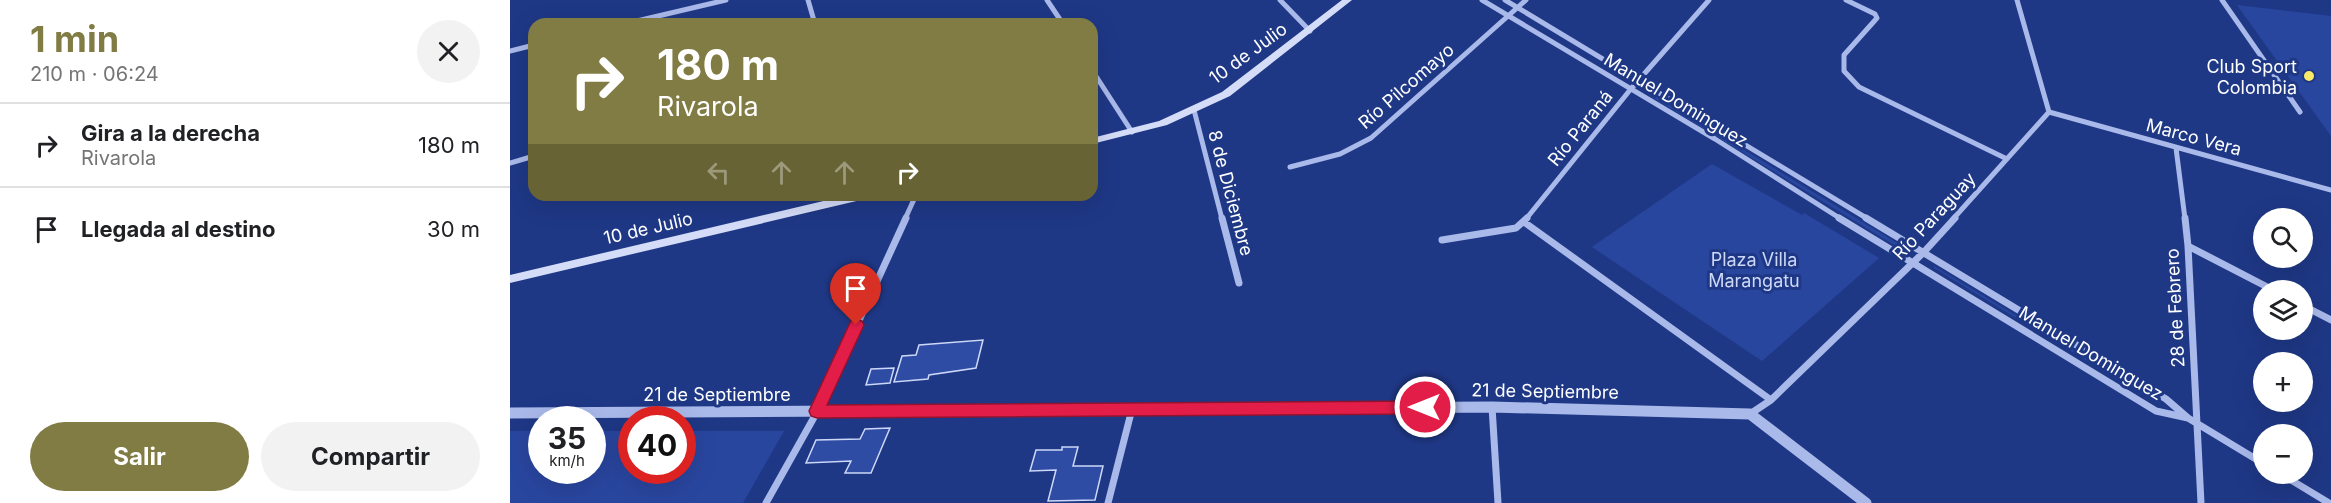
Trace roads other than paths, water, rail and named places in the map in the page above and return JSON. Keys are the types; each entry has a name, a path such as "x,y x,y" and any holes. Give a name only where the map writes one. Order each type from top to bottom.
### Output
{"main road":[{"name":"10 de Julio","path":"1098,140 1163,123 1226,94 1348,0"},
{"name":"10 de Julio","path":"510,279 840,201"}],"street":[{"path":"650,18 726,0"},
{"path":"808,0 813,18"},
{"path":"1047,0 1058,18"},
{"path":"1280,0 1310,31"},
{"name":"Manuel Dominguez","path":"1482,0 1714,139 1912,264 2156,411 2188,418"},
{"name":"Manuel Dominguez","path":"1505,0 2166,399 2188,418"},
{"name":"Río Pilcomayo","path":"1290,167 1340,154 1371,138 1526,0"},
{"name":"Río Paraná","path":"1524,222 1630,90 1640,82 1709,0"},
{"path":"1846,0 1875,14 1877,18 1844,55 1844,71 1859,87 2007,159"},
{"path":"2017,0 2049,112"},
{"path":"2222,0 2300,112"},
{"path":"510,51 528,46"},
{"path":"1098,79 1132,132"},
{"name":"8 de Diciembre","path":"1194,110 1239,283"},
{"name":"Río Paraguay","path":"1750,414 1771,400 1924,252 2049,112"},
{"name":"Marco Vera","path":"2049,112 2331,190"},
{"name":"28 de Febrero","path":"2176,147 2188,246 2201,503"},
{"path":"510,163 528,158"},
{"path":"766,503 817,411 913,201"},
{"path":"1442,240 1516,228 1524,222 1771,400"},
{"path":"2188,246 2254,280"},
{"path":"2313,311 2331,320"},
{"path":"1492,407 1498,503"},
{"name":"21 de Septiembre","path":"510,413 1492,407 1750,414"},
{"path":"1108,503 1132,409"},
{"path":"1750,414 1866,503"},
{"path":"2188,418 2253,457"},
{"path":"2298,484 2329,503"}],"place":[{"name":"Club Sport Colombia","path":"2309,76"}],"park label":[{"name":"Plaza Villa Marangatu","path":"1754,269"}]}
